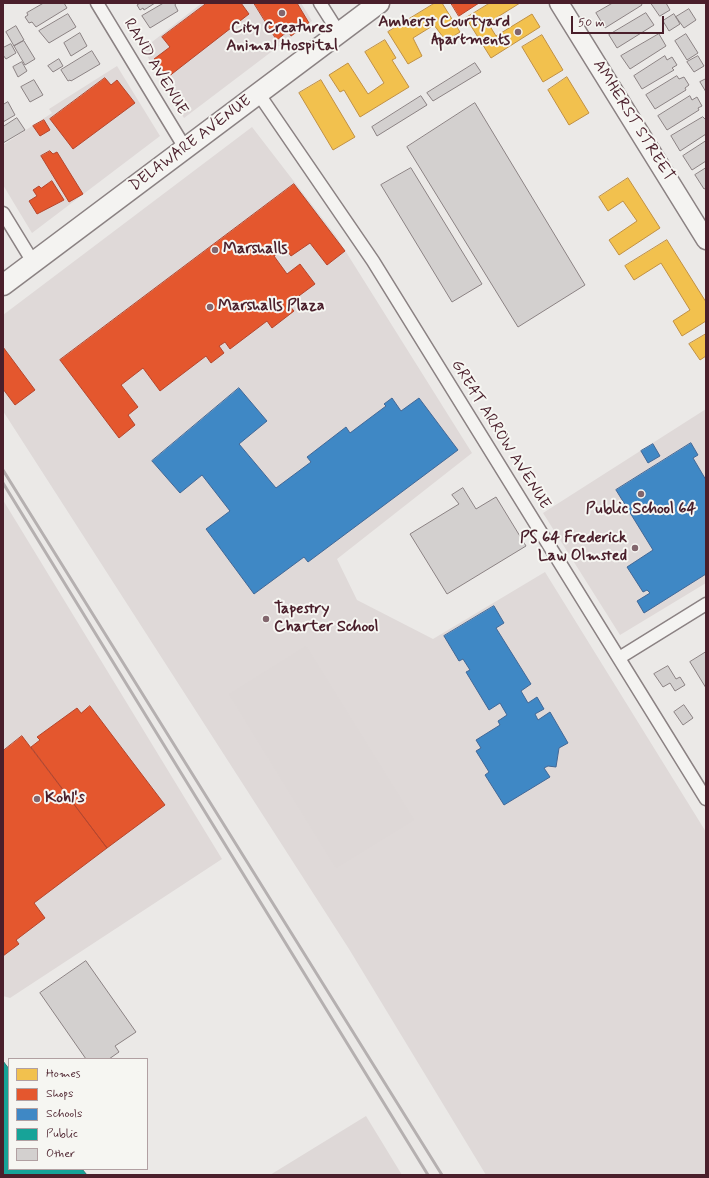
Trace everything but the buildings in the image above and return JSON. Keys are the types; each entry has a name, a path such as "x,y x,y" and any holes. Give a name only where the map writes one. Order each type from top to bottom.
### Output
{"main road":[{"name":"DELAWARE AVENUE","path":"3,285 379,3"}],"street":[{"name":"RAND AVENUE","path":"97,3 185,148"},
{"path":"320,3 339,33"},
{"name":"AMHERST STREET","path":"559,3 706,240"},
{"name":"GREAT ARROW AVENUE","path":"258,93 373,261 706,799"},
{"path":"3,213 33,262"},
{"path":"619,658 706,604"}],"shaded area":[{"path":"202,3 301,3 312,21 184,118 143,49"},
{"path":"117,66 160,136 32,233 3,185 3,145 52,113 49,109"},
{"path":"252,127 336,236 472,453 337,559 357,600 433,639 545,572 706,832 706,1175 486,1175 349,949 3,411 3,315"},
{"name":"PS 64 Frederick Law Olmsted","path":"706,409 706,583 620,635 543,513"},
{"path":"3,500 222,859 10,998 3,996"},
{"path":"306,646 414,820 336,868 229,694"},
{"path":"366,1116 402,1175 270,1175"}],"railway":[{"path":"3,470 442,1175"},
{"path":"3,483 428,1175"}],"place":[{"name":"City Creatures Animal Hospital","path":"282,13"},
{"name":"Amherst Courtyard Apartments","path":"518,32"},
{"name":"Marshalls","path":"215,250"},
{"name":"Marshalls Plaza","path":"210,307"},
{"name":"Public School 64","path":"641,494"},
{"name":"PS 64 Frederick Law Olmsted","path":"635,548"},
{"name":"Tapestry Charter School","path":"266,619"},
{"name":"Kohl's","path":"37,799"}]}
